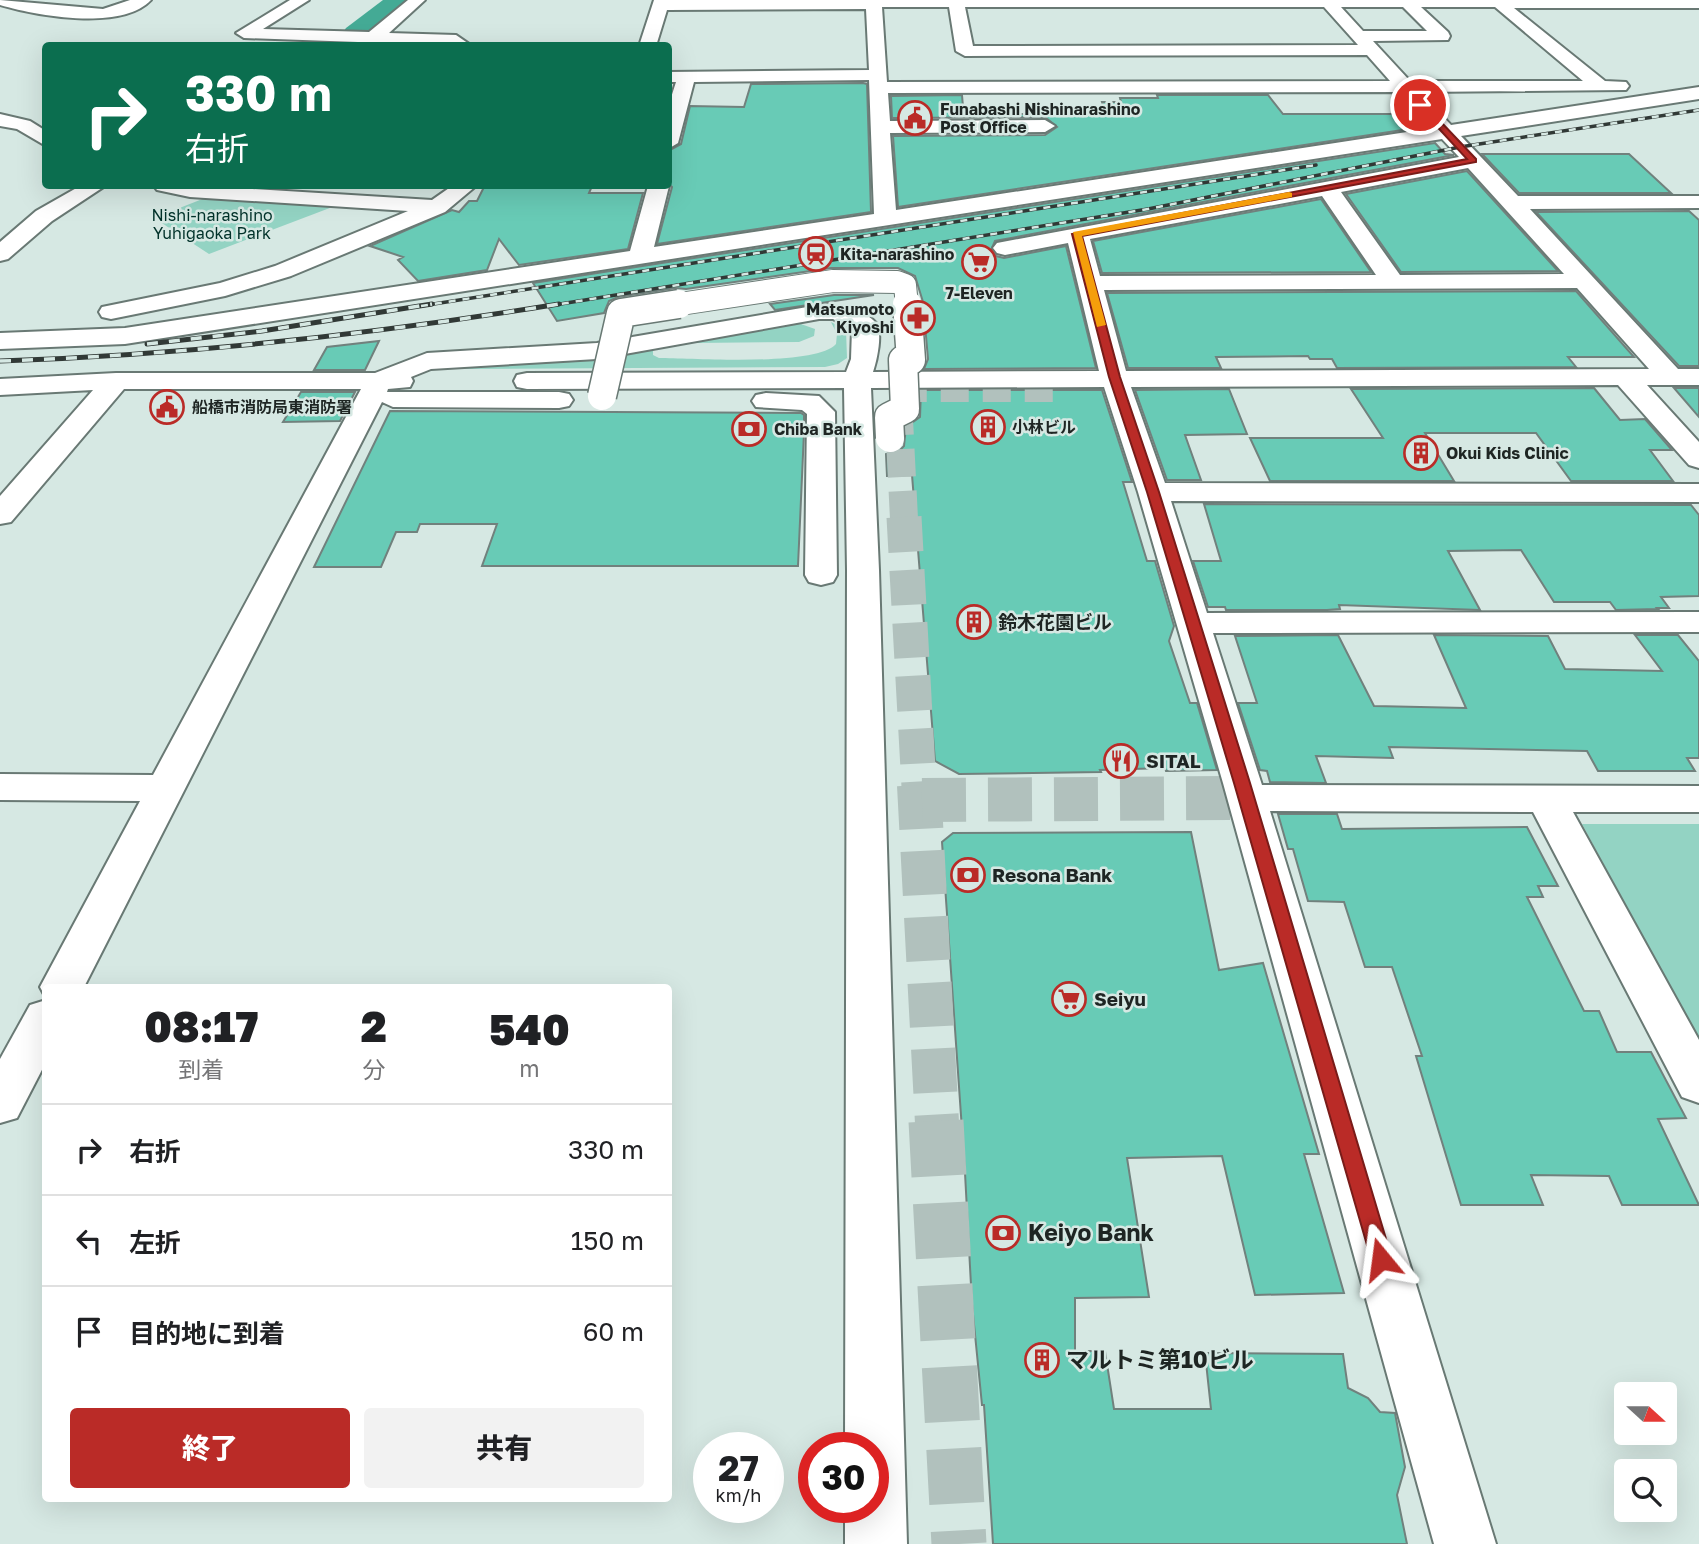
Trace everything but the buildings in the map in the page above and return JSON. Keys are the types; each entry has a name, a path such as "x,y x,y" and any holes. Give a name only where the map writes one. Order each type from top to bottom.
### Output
{"street":[{"path":"56,9 77,0"},
{"path":"4,3 103,14 113,13 143,0"},
{"path":"224,41 244,33 301,0"},
{"path":"360,36 417,0"},
{"path":"1249,1 1284,50"},
{"path":"648,42 662,2 872,10 956,2 1028,8 1174,8 1249,1 1694,6"},
{"path":"1327,1 1671,377"},
{"path":"956,2 965,51 1040,45 1192,44 1284,50 1442,36 1406,1"},
{"path":"1499,3 1601,86"},
{"path":"872,10 885,219"},
{"path":"729,21 769,21"},
{"path":"244,33 459,42"},
{"path":"672,114 677,77 1405,87 1699,86"},
{"path":"0,341 125,336 1411,135 1446,133 1699,93"},
{"path":"0,120 23,125 42,137"},
{"path":"880,127 1045,127"},
{"path":"1005,248 1473,161"},
{"path":"1327,188 1393,282"},
{"path":"0,254 44,216 89,189"},
{"path":"182,189 437,207"},
{"path":"84,314 117,312 225,289 332,253 437,207 461,189"},
{"path":"640,257 657,189"},
{"path":"1514,203 1699,202"},
{"path":"1077,234 1114,377 1153,492 1246,798 1465,1544"},
{"path":"602,396 621,313 836,276 905,285 911,360 903,360 905,409 889,418 890,438"},
{"path":"1090,283 1582,281"},
{"path":"64,984 167,788 386,390 427,361 597,351 819,312 837,312 865,326 864,359 857,379 863,611 876,1544"},
{"path":"1625,377 1699,459"},
{"path":"386,390 857,379 1699,377"},
{"path":"0,515 12,486 116,381"},
{"path":"0,387 116,381 808,402 817,406 823,418 821,575"},
{"path":"1153,492 1699,493"},
{"path":"1193,623 1699,622"},
{"path":"0,787 167,788"},
{"path":"1246,798 1699,799"},
{"path":"1546,799 1699,1084"},
{"path":"0,1104 42,1025"}],"green space":[{"name":"Nishi-narashino Yuhigaoka Park","path":"205,198 335,206 209,254 154,218"},
{"path":"831,322 846,330 847,358 838,364 825,367 458,369 460,365 648,348 659,358 752,360 804,356 824,351 836,344 837,334"},
{"path":"798,323 815,329 814,336 799,342 694,343 689,340"},
{"path":"1582,824 1699,824 1699,1042"}],"waterway":[{"path":"352,42 402,0"}],"tunnel":[{"path":"904,519 898,399 901,392 917,388 1053,388"},
{"path":"904,517 919,787"},
{"path":"919,785 937,1123"},
{"path":"922,800 1246,798"},
{"path":"936,1121 959,1544"}],"railway":[{"path":"548,306 1148,209 1460,147 1699,110"},
{"path":"421,306 1316,165"},
{"path":"147,344 262,331 432,304"},
{"path":"0,361 140,354 280,342 559,304"}],"slow traffic":[{"path":"1101,325 1077,234 1289,195"}],"place":[{"name":"Funabashi Nishinarashino Post Office","path":"915,118"},
{"name":"Kita-narashino","path":"816,254"},
{"name":"7-Eleven","path":"979,262"},
{"name":"Matsumoto Kiyoshi","path":"918,318"},
{"name":"船橋市消防局東消防署","path":"167,407"},
{"name":"小林ビル","path":"988,427"},
{"name":"Chiba Bank","path":"749,429"},
{"name":"Okui Kids Clinic","path":"1421,453"},
{"name":"鈴木花園ビル","path":"974,622"},
{"name":"SITAL","path":"1121,761"},
{"name":"Resona Bank","path":"968,875"},
{"name":"Seiyu","path":"1069,999"},
{"name":"Keiyo Bank","path":"1003,1233"},
{"name":"マルトミ第10ビル","path":"1042,1360"}],"route":[{"path":"1381,1259 1242,783 1153,492 1114,377 1077,234 1473,161 1420,105"}]}
